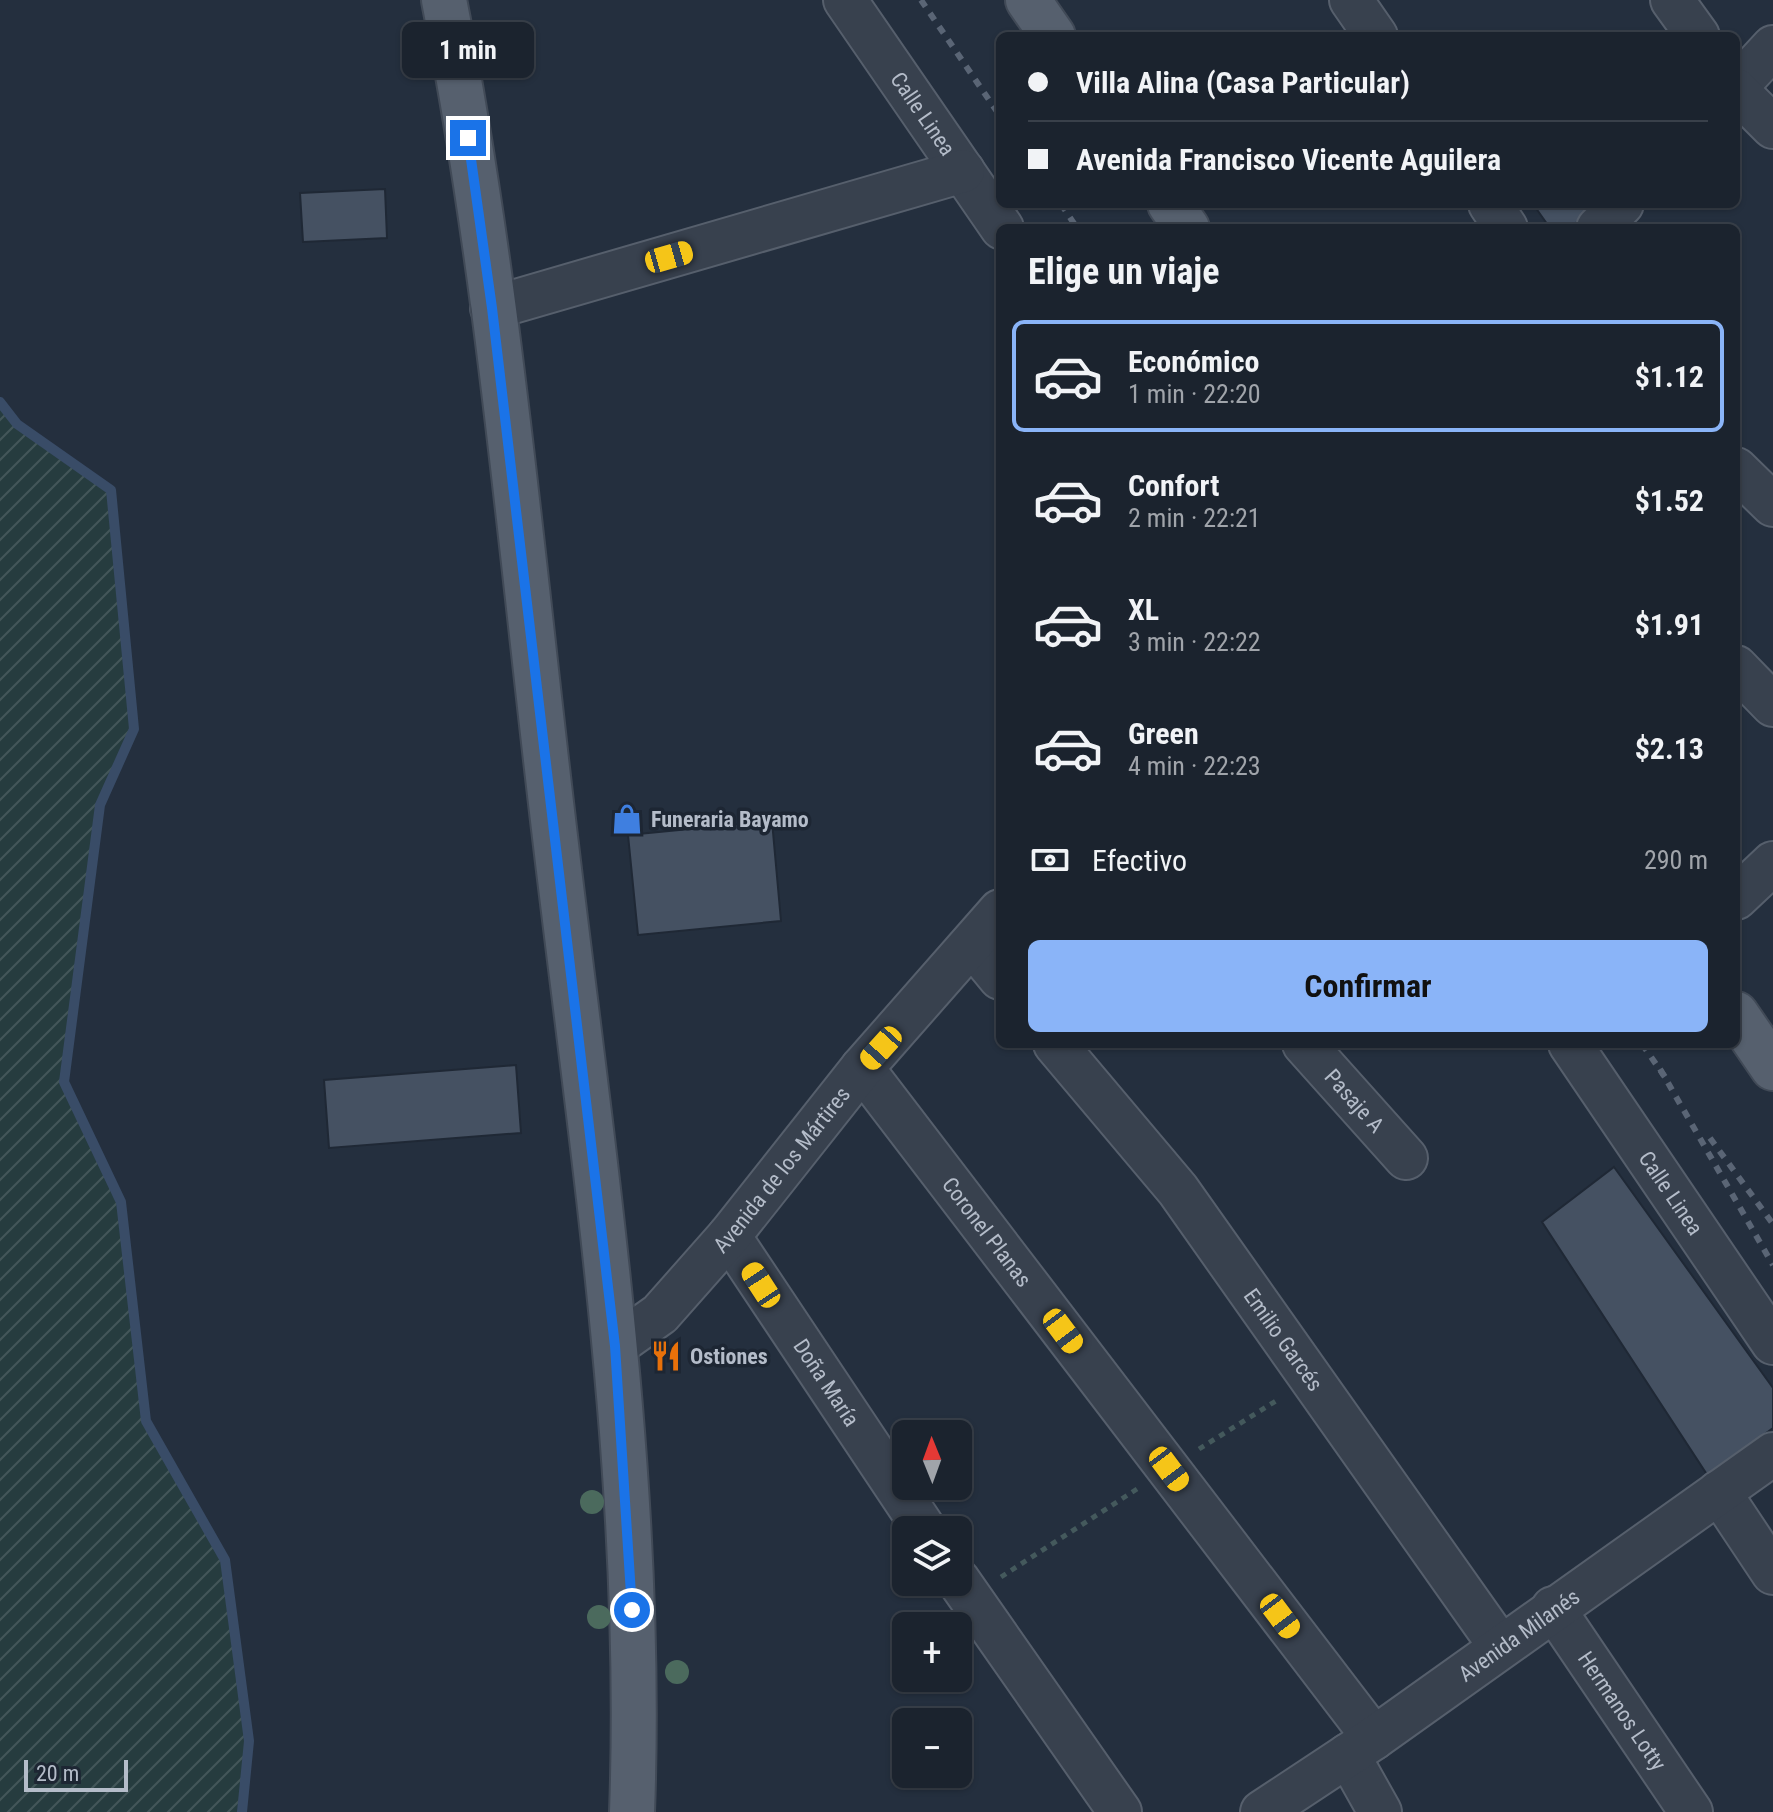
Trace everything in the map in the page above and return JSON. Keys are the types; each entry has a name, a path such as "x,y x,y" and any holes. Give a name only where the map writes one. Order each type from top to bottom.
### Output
{"main road":[{"path":"444,0 460,81 492,308 615,1346 636,1699 632,1812"},
{"path":"1028,0 1050,32"},
{"path":"1740,1020 1773,1068"}],"street":[{"name":"Calle Linea","path":"845,0 999,224"},
{"path":"1351,0 1373,32"},
{"path":"1672,0 1695,32"},
{"path":"1740,84 1773,47"},
{"path":"1740,92 1773,127"},
{"path":"492,308 963,171"},
{"path":"1602,224 1618,208"},
{"path":"1740,473 1773,505"},
{"path":"1740,671 1773,705"},
{"path":"1740,894 1773,863"},
{"name":"Avenida de los Mártires","path":"615,1346 660,1314 729,1236 862,1068 996,916"},
{"path":"972,944 996,973"},
{"name":"Emilio Garcés","path":"1058,1048 1178,1190 1500,1646"},
{"name":"Pasaje A","path":"1308,1048 1406,1158"},
{"name":"Calle Linea","path":"1573,1048 1773,1343"},
{"name":"Coronel Planas","path":"862,1068 1361,1747 1380,1812"},
{"name":"Doña María","path":"729,1236 916,1516"},
{"name":"Avenida Milanés","path":"1262,1812 1361,1747 1773,1454"},
{"path":"1719,1492 1773,1573"},
{"path":"969,1596 1120,1812"},
{"name":"Hermanos Lotty","path":"1553,1608 1691,1812"}],"green space":[{"path":"0,402 17,424 111,490 134,729 100,805 64,1082 121,1202 146,1421 225,1560 249,1741 242,1812 0,1812"}],"building":[{"path":"385,189 387,238 303,242 300,193"},
{"path":"1536,208 1593,208 1575,224 1547,224"},
{"path":"772,821 781,921 638,935 628,835"},
{"path":"516,1065 521,1133 329,1148 324,1080"},
{"path":"1614,1167 1773,1388 1773,1428 1708,1476 1542,1222"}],"waterway":[{"path":"0,402 17,424 111,490 134,729 100,805 64,1082 121,1202 146,1421 225,1560 249,1741 242,1812"}],"railway":[{"path":"921,0 996,110"},
{"path":"1064,208 1074,224"},
{"path":"1645,1048 1665,1077"},
{"path":"1660,1069 1773,1265"},
{"path":"1710,1138 1773,1224"}],"place":[{"name":"Funeraria Bayamo","path":"627,819"},
{"name":"Ostiones","path":"666,1356"}],"route":[{"path":"468,138 492,308 615,1346 632,1610"}]}
